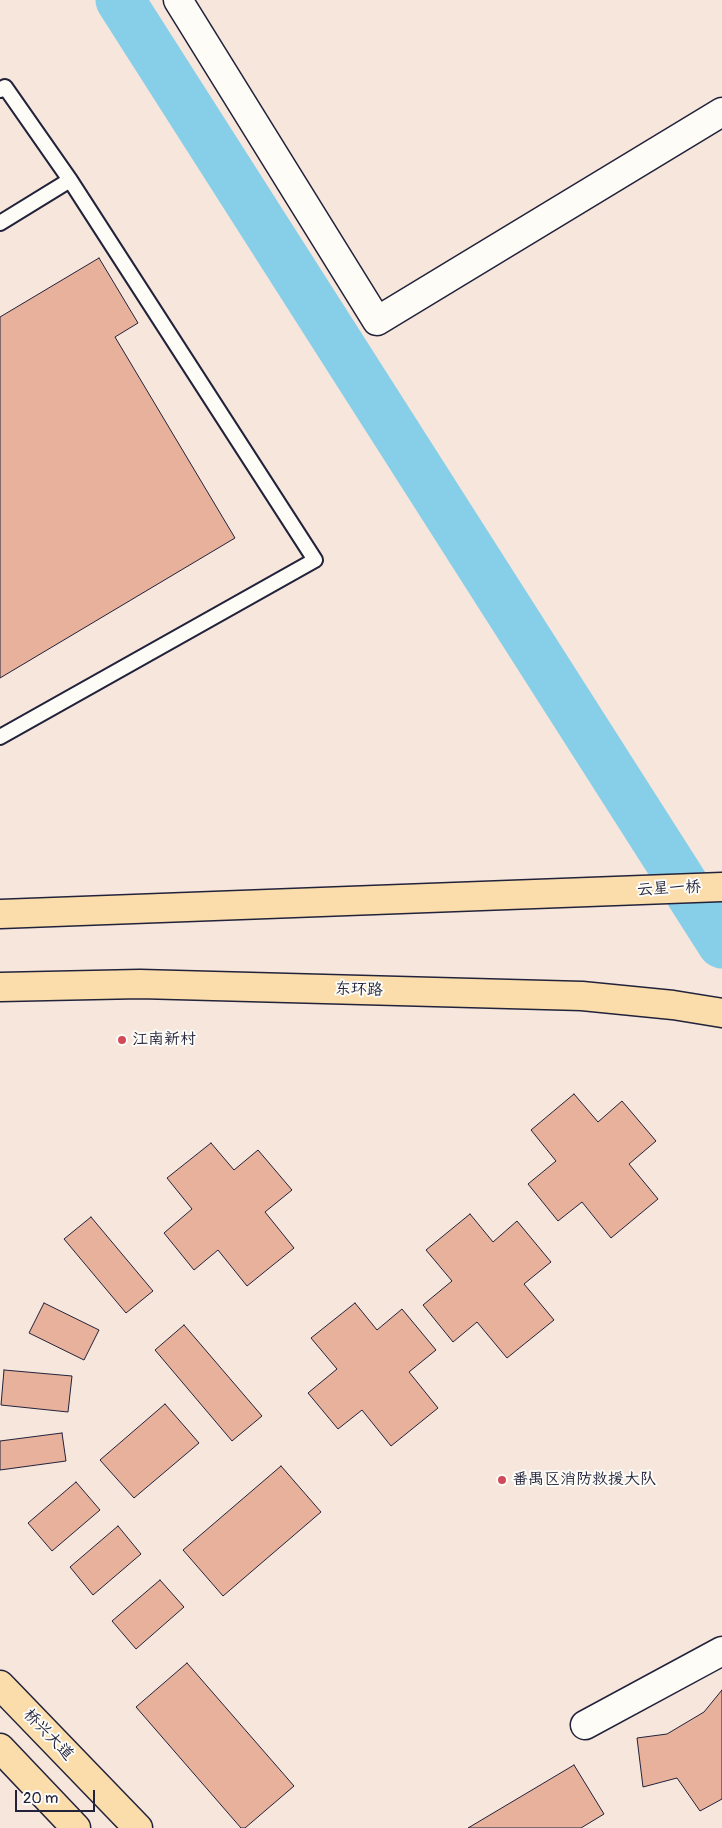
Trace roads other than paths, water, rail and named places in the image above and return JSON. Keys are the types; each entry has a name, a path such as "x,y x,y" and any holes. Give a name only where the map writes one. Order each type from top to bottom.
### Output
{"main road":[{"name":"云星一桥","path":"0,914 722,887"},
{"name":"东环路","path":"0,987 140,984 572,996 673,1005 719,1013"},
{"name":"桥兴大道","path":"0,1685 138,1828"},
{"path":"0,1748 76,1828"}],"street":[{"path":"178,0 377,321 722,112"},
{"path":"585,1725 722,1651"}],"lane":[{"path":"0,90 5,87 70,180 315,560 0,737"},
{"path":"0,223 70,180"}],"waterway":[{"path":"120,0 722,944"}],"place":[{"name":"江南新村","path":"122,1040"},
{"name":"番禺区消防救援大队","path":"502,1480"}]}
